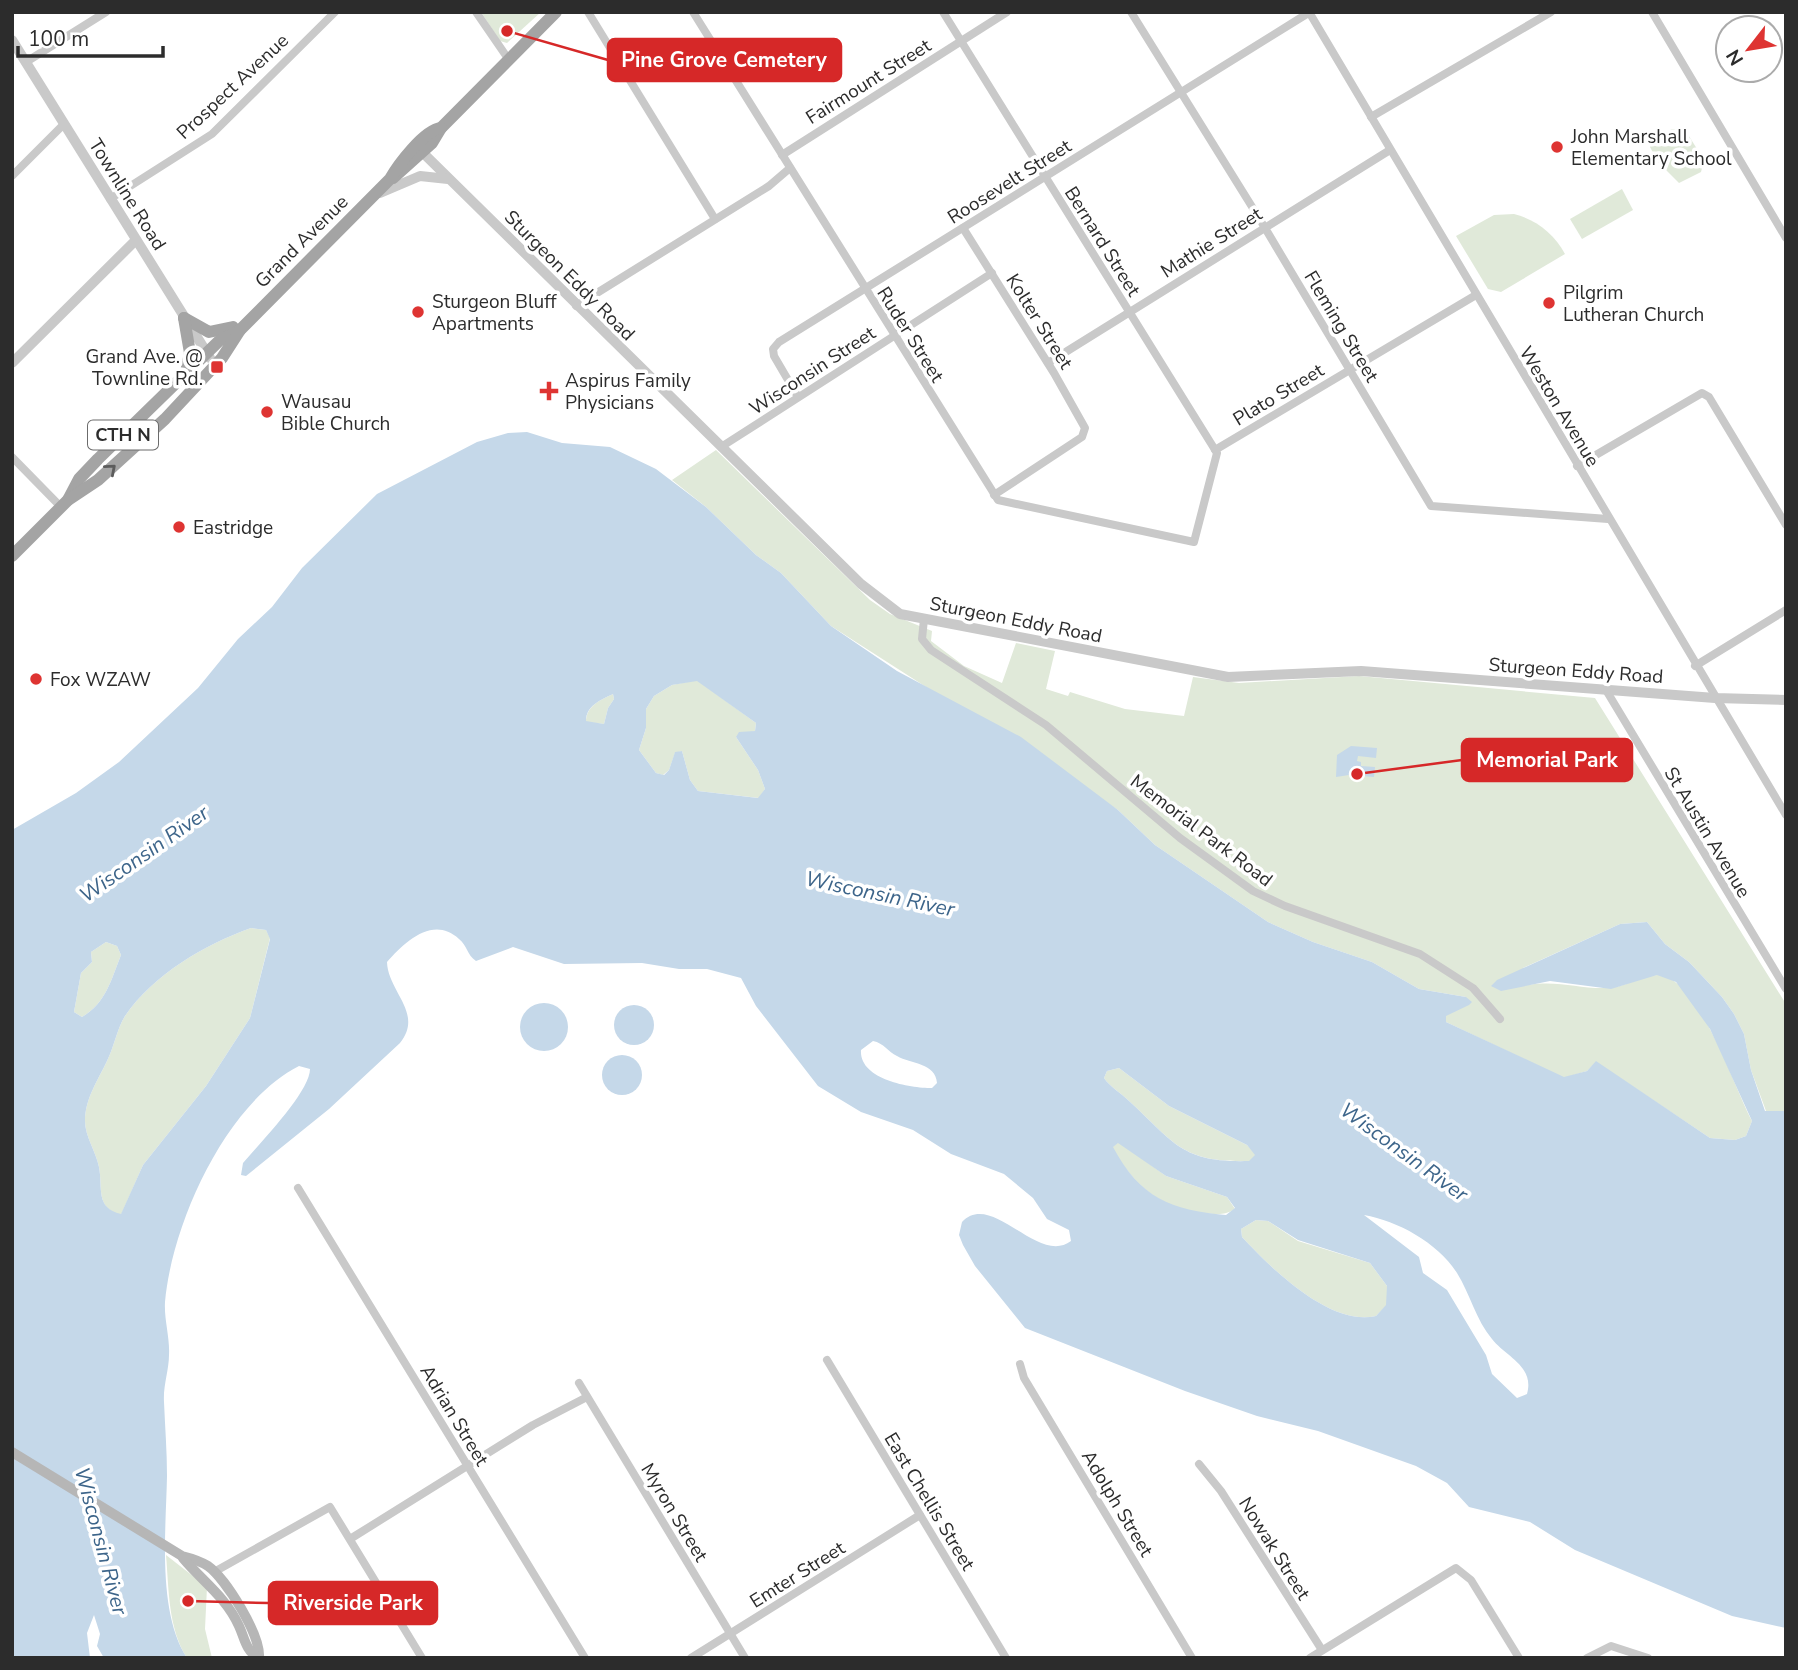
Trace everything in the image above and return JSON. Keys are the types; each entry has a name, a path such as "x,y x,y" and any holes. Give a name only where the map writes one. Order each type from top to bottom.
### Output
{"main road":[{"name":"Grand Avenue","path":"64,503 89,487 124,458 215,366 243,327 390,179 400,174 420,149 440,135 441,128 556,12"},
{"path":"184,318 209,332 243,327"},
{"path":"184,318 190,352 184,375"},
{"name":"Grand Avenue","path":"12,556 64,503 82,475 224,337 243,327"},
{"path":"12,1452 181,1556 205,1564 214,1572 242,1612 258,1645 258,1658"},
{"path":"181,1556 220,1596 237,1623 247,1648 258,1658"}],"street":[{"path":"26,62 106,12"},
{"name":"Prospect Avenue","path":"110,199 182,156 212,134 335,12"},
{"path":"476,12 509,60"},
{"path":"588,12 715,219"},
{"name":"Bernard Street","path":"943,12 1215,450"},
{"name":"Fairmount Street","path":"782,155 1007,12"},
{"name":"Fleming Street","path":"1130,12 1265,227 1431,506 1608,519"},
{"name":"Roosevelt Street","path":"798,397 774,356 773,348 1310,12"},
{"name":"Weston Avenue","path":"1310,12 1695,666 1786,815"},
{"path":"1371,117 1551,12"},
{"path":"1653,12 1786,238"},
{"name":"Ruder Street","path":"697,14 894,336 995,495"},
{"name":"Townline Road","path":"12,40 215,366"},
{"path":"12,176 64,124"},
{"name":"Sturgeon Eddy Road","path":"420,149 576,306 878,599 895,612 1228,677 1357,671 1715,698 1786,700"},
{"name":"Mathie Street","path":"1048,363 1390,150"},
{"path":"576,306 769,186 790,168"},
{"path":"370,199 418,176 449,179"},
{"name":"Kolter Street","path":"963,228 1048,363 1083,423 1085,432 1067,448 995,495"},
{"path":"12,363 136,240"},
{"name":"Wisconsin Street","path":"721,447 992,273"},
{"name":"Plato Street","path":"1215,450 1476,295"},
{"path":"1577,466 1702,393 1709,397 1786,525"},
{"path":"995,495 998,500 1020,506 1194,542 1217,461 1215,450"},
{"path":"12,457 64,503"},
{"path":"1695,666 1786,610"},
{"name":"Memorial Park Road","path":"924,619 922,637 931,650 1046,726 1180,838 1238,881 1285,906 1420,954 1473,988 1500,1019"},
{"name":"St Austin Avenue","path":"1606,690 1786,989"},
{"name":"Adrian Street","path":"298,1188 584,1658"},
{"name":"East Chellis Street","path":"827,1360 1006,1658"},
{"name":"Adolph Street","path":"1020,1364 1024,1378 1192,1658"},
{"name":"Myron Street","path":"579,1383 745,1658"},
{"path":"350,1539 467,1465 587,1397"},
{"name":"Nowak Street","path":"1199,1464 1221,1491 1322,1650"},
{"path":"214,1572 330,1507 422,1658"},
{"name":"Emter Street","path":"691,1658 920,1515"},
{"path":"1310,1658 1447,1571 1462,1570 1519,1658"},
{"path":"1587,1658 1608,1646 1648,1658"}],"green space":[{"path":"481,12 541,12 507,43 500,41"},
{"path":"1672,129 1687,133 1704,160 1701,172 1679,183 1658,162 1650,147 1652,141"},
{"path":"1622,189 1633,210 1582,239 1570,219"},
{"path":"1514,214 1544,229 1556,240 1565,254 1501,292 1488,289 1456,236 1494,215"},
{"path":"716,450 870,600 890,614 932,631 931,641 964,666 1002,683 1016,643 1055,651 1046,689 1068,696 1070,692 1125,709 1184,716 1193,677 1239,683 1359,676 1595,698 1786,1004 1786,1111 1766,1111 1751,1070 1744,1034 1734,1014 1689,962 1665,944 1647,922 1620,924 1523,968 1528,985 1607,988 1653,975 1674,981 1702,1014 1714,1037 1752,1121 1746,1136 1735,1140 1710,1138 1596,1062 1587,1071 1564,1078 1446,1022 1445,1016 1466,997 1419,989 1372,962 1313,942 1268,922 1155,845 1118,810 831,626 781,573 756,555 706,507 672,480"},
{"path":"697,680 756,723 755,731 736,737 758,770 765,789 759,798 698,791 690,780 682,751 675,753 669,770 663,775 656,773 639,750 646,728 646,709 654,696 672,685"},
{"path":"613,694 614,699 608,708 604,724 586,722 591,708"},
{"path":"251,928 266,930 270,938 250,1018 206,1086 143,1165 121,1215 113,1212 107,1208 102,1196 99,1167 85,1121 90,1097 122,1021 137,1001 165,974 198,952"},
{"path":"106,942 117,946 121,955 102,998 82,1017 74,1012 81,973 92,962 91,952"},
{"path":"1119,1068 1169,1106 1247,1145 1256,1155 1250,1161 1227,1161 1193,1154 1180,1147 1106,1081 1104,1078 1107,1071"},
{"path":"1119,1142 1166,1176 1227,1197 1235,1209 1223,1214 1203,1213 1188,1211 1161,1200 1139,1183 1120,1160 1112,1147"},
{"path":"1256,1220 1268,1221 1298,1241 1370,1263 1387,1286 1387,1305 1376,1316 1358,1317 1340,1313 1302,1292 1268,1264 1242,1237 1241,1229"},
{"path":"166,1555 207,1587 205,1629 212,1658 187,1658 181,1646 173,1621"}],"water":[{"name":"Wisconsin River","path":"527,432 562,443 610,447 656,469 706,507 756,555 781,573 831,626 897,671 1021,737 1118,810 1155,845 1268,922 1313,942 1372,962 1419,989 1466,997 1472,1002 1446,1016 1446,1022 1564,1077 1587,1071 1596,1061 1710,1138 1735,1140 1746,1136 1752,1121 1710,1029 1676,982 1657,975 1611,989 1550,981 1501,991 1491,986 1497,980 1620,924 1647,922 1665,944 1689,962 1734,1014 1744,1034 1751,1070 1765,1111 1786,1111 1786,1628 1732,1616 1575,1550 1530,1522 1469,1507 1447,1483 1416,1466 1318,1431 1257,1416 1185,1391 1025,1328 975,1266 959,1235 962,1222 974,1215 987,1215 1030,1238 1058,1246 1071,1241 1069,1230 1047,1219 1033,1198 1004,1174 951,1154 913,1130 861,1112 818,1086 756,1006 741,978 707,969 679,969 642,963 564,964 513,947 476,961 464,944 449,932 430,930 411,940 387,962 393,983 407,1012 406,1032 400,1043 329,1109 246,1176 241,1175 243,1163 302,1091 310,1069 299,1066 273,1084 248,1107 226,1136 191,1202 179,1237 165,1302 169,1361 164,1396 167,1476 165,1570 171,1618 177,1639 187,1658 104,1658 97,1646 100,1634 94,1615 87,1633 90,1658 12,1658 12,830 76,793 119,762 198,688 238,639 272,607 302,568 377,494 477,442 508,433","holes":["697,681 756,723 755,731 739,732 736,737 758,770 765,789 758,798 698,791 690,780 682,751 675,752 669,770 664,775 656,773 639,750 646,728 646,709 654,696 672,685","613,694 614,699 608,708 604,724 586,721 591,707","251,928 266,930 270,939 250,1018 206,1086 143,1165 121,1214 107,1207 102,1196 99,1167 85,1127 90,1097 122,1021 137,1001 165,974 216,943","106,942 117,946 121,955 102,998 82,1017 74,1012 81,973 92,962 91,952","873,1041 877,1042 897,1056 928,1068 936,1076 937,1083 932,1088 899,1084 877,1075 863,1060 861,1050","1119,1068 1169,1106 1247,1145 1255,1155 1249,1161 1226,1161 1193,1154 1169,1138 1104,1078 1107,1071","1118,1143 1166,1176 1227,1197 1235,1208 1226,1215 1173,1205 1146,1190 1123,1164 1113,1147","1364,1215 1390,1222 1416,1235 1449,1262 1462,1281 1486,1332 1523,1369 1527,1376 1527,1394 1517,1398 1492,1374 1486,1355 1447,1290 1423,1273 1419,1257","1256,1220 1268,1221 1298,1240 1370,1263 1387,1286 1386,1305 1376,1316 1358,1317 1340,1313 1302,1292 1242,1237 1241,1229"]},
{"path":"1351,746 1377,748 1376,758 1358,756 1357,761 1361,762 1361,766 1375,767 1374,777 1336,777 1337,755"},
{"path":"544,1003 561,1010 568,1027 561,1044 544,1051 527,1044 520,1027 527,1010"},
{"path":"634,1005 648,1011 654,1025 648,1039 634,1045 620,1039 614,1025 620,1011"},
{"path":"622,1055 636,1061 642,1075 636,1089 622,1095 608,1089 602,1075 608,1061"}],"place":[{"name":"Pine Grove Cemetery","path":"507,31"},
{"name":"John Marshall Elementary School","path":"1557,147"},
{"name":"Pilgrim Lutheran Church","path":"1549,303"},
{"name":"Sturgeon Bluff Apartments","path":"418,312"},
{"name":"Grand Ave. @ Townline Rd.","path":"217,367"},
{"name":"Aspirus Family Physicians","path":"549,391"},
{"name":"Wausau Bible Church","path":"267,412"},
{"name":"Eastridge","path":"179,527"},
{"name":"Fox WZAW","path":"36,679"},
{"name":"Memorial Park","path":"1357,774"},
{"name":"Riverside Park","path":"188,1601"}]}
